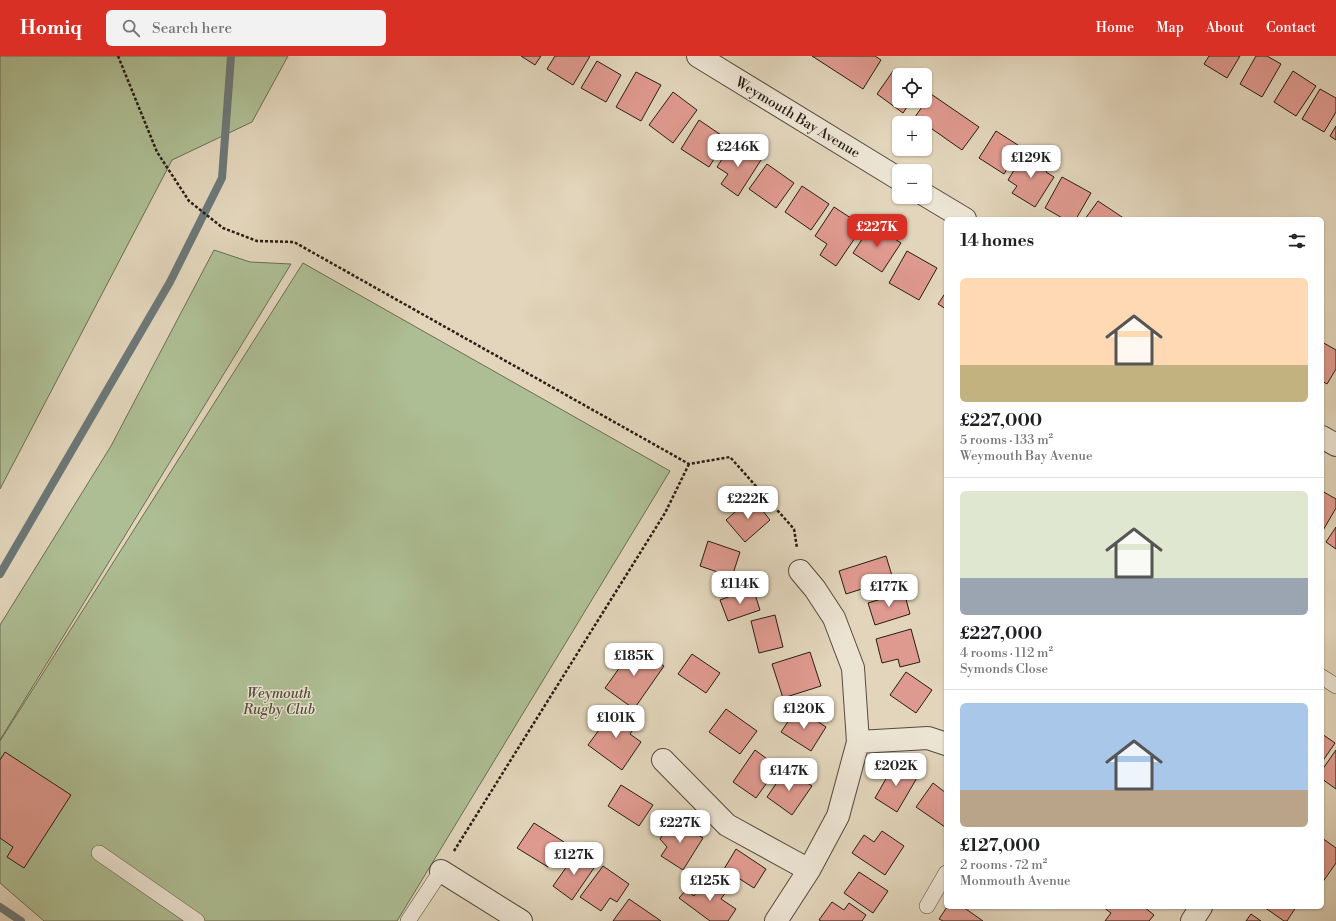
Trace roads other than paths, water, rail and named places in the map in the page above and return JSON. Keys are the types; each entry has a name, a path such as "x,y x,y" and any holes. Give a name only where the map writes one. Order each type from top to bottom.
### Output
{"street":[{"name":"Weymouth Bay Avenue","path":"698,56 892,175"},
{"path":"932,199 962,217"},
{"path":"1324,438 1336,445"},
{"path":"776,921 809,870 838,816 858,742 854,668 834,618 815,589 800,571"},
{"path":"858,742 928,738 944,743"},
{"path":"663,760 727,825 809,870"},
{"path":"441,872 521,921"},
{"path":"1192,921 1200,909"}],"lane":[{"path":"1324,679 1336,686"},
{"path":"99,853 197,921"},
{"path":"408,921 441,872"},
{"path":"927,906 944,876"}],"waterway":[{"path":"0,574 170,282 222,178 231,56"},
{"path":"0,907 21,921"}],"park label":[{"name":"Weymouth Rugby Club","path":"279,702"}]}
